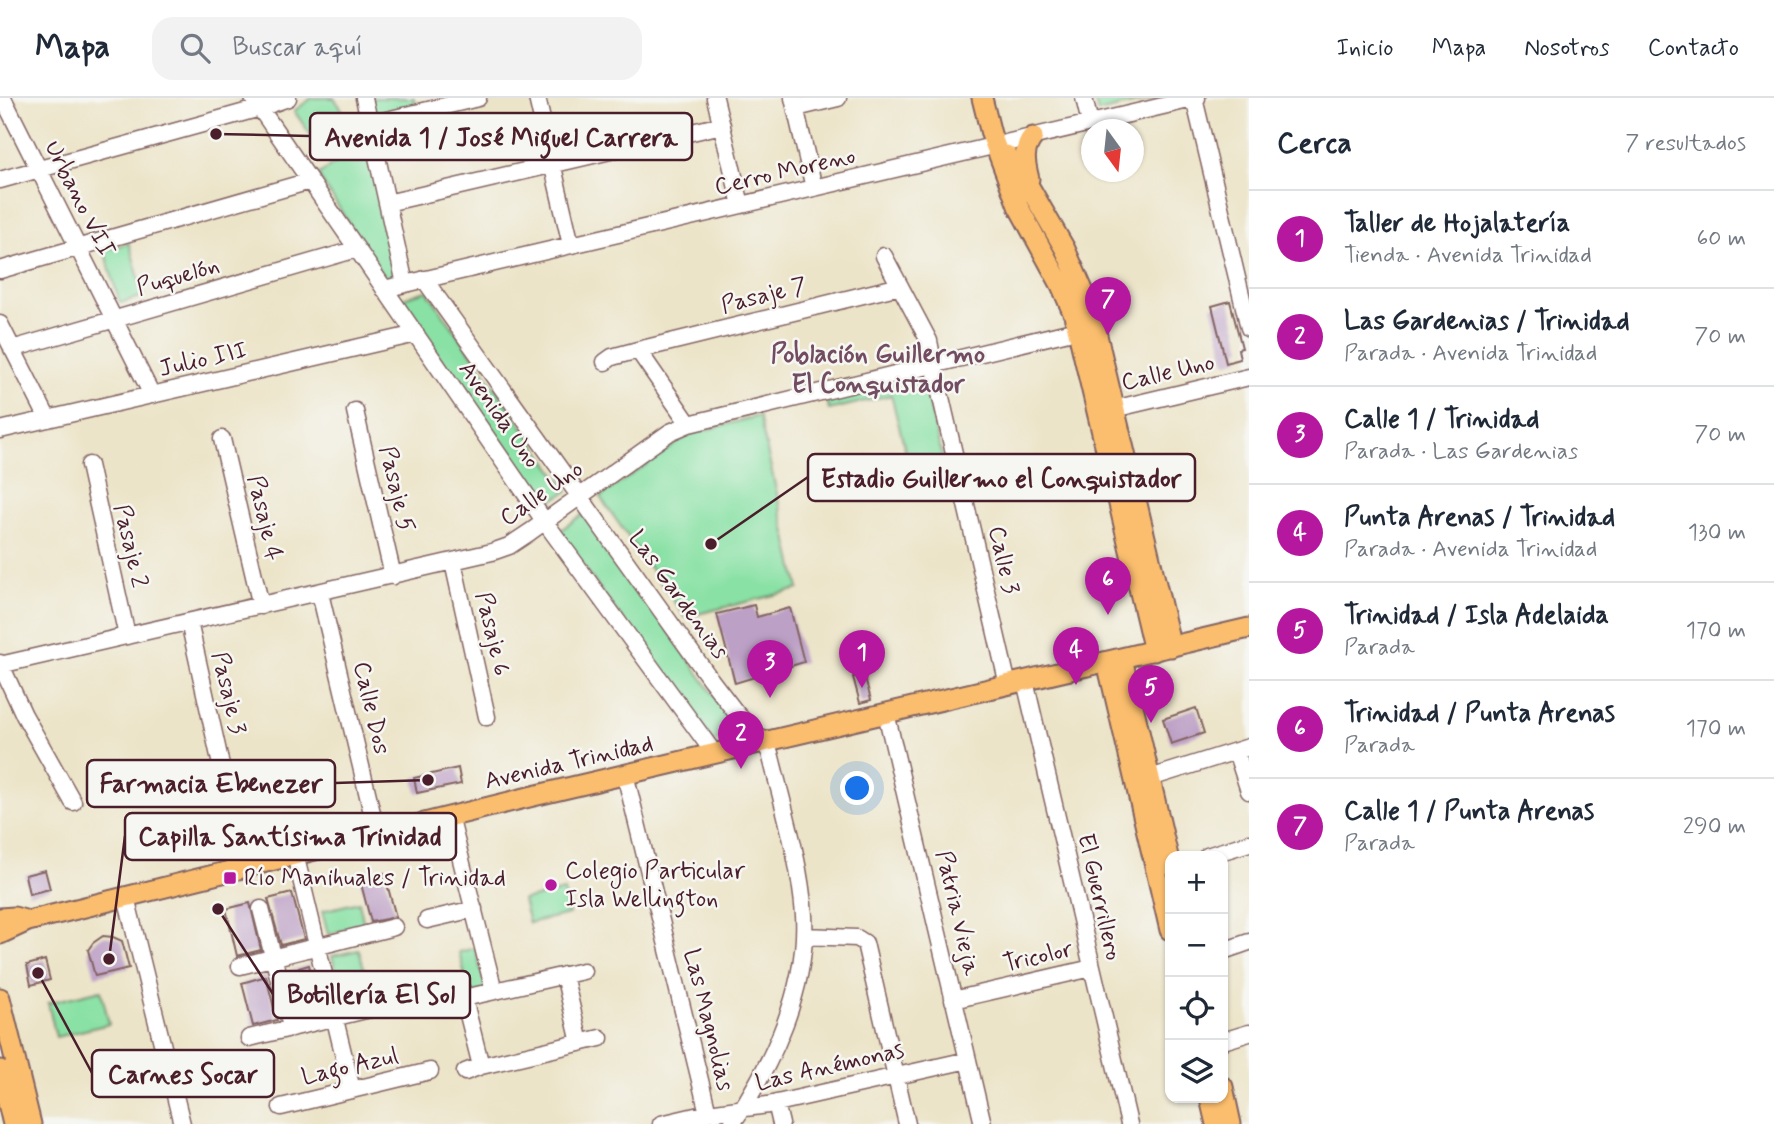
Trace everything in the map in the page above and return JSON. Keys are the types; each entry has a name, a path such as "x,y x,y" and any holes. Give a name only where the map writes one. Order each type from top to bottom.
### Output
{"main road":[{"path":"982,98 989,129 1018,206 1087,328"},
{"path":"1031,191 1025,153 1033,137"},
{"path":"996,146 1013,163 1031,191 1074,268 1163,649"},
{"name":"Avenida Trinidad","path":"0,934 28,920 450,816 1249,628"},
{"path":"1114,660 1150,778 1167,851"},
{"path":"1114,660 1167,914"},
{"name":"Avenida Trinidad","path":"0,918 28,920"},
{"path":"0,998 31,1124"},
{"path":"1,1077 13,1124"},
{"path":"1211,1103 1216,1124"},
{"path":"1226,1103 1231,1124"}],"street":[{"name":"Urbano VII","path":"4,98 152,395"},
{"path":"0,180 256,103 288,98"},
{"path":"364,98 405,284"},
{"path":"370,124 478,98"},
{"path":"537,98 571,245"},
{"path":"715,98 741,205"},
{"path":"814,188 794,103 838,98"},
{"path":"1084,98 1089,119"},
{"path":"1195,98 1249,328"},
{"name":"Cerro Moreno","path":"1107,119 1195,98"},
{"name":"Avenida Uno","path":"256,103 545,522 714,753"},
{"path":"387,203 722,125"},
{"name":"Cerro Moreno","path":"384,289 1081,125"},
{"path":"0,270 310,181"},
{"name":"Puquelón","path":"12,349 357,249"},
{"name":"Calle 3","path":"884,256 933,353 1017,683"},
{"name":"Las Gardenias","path":"424,279 717,689 764,742 770,753 797,867 804,936 797,980 784,1022 763,1070 732,1124"},
{"name":"Pasaje 7","path":"605,362 612,357 638,350 900,286"},
{"path":"0,324 48,419"},
{"name":"Calle Uno","path":"0,664 500,550 545,522 670,432 689,424 1087,328"},
{"name":"Julio III","path":"0,430 416,334"},
{"path":"638,350 689,424"},
{"name":"Calle Uno","path":"1107,410 1249,377"},
{"name":"Pasaje 5","path":"355,411 393,576"},
{"name":"Pasaje 4","path":"222,439 261,606"},
{"name":"Pasaje 2","path":"89,465 127,636"},
{"name":"Pasaje 6","path":"453,562 487,717"},
{"name":"Calle Dos","path":"320,593 377,834"},
{"name":"Pasaje 3","path":"189,622 223,774"},
{"path":"0,664 24,715 73,802"},
{"name":"El Guerrillero","path":"1017,683 1092,968 1129,1124"},
{"name":"Patria Vieja","path":"886,713 983,1124"},
{"path":"1150,778 1243,749 1249,791"},
{"name":"Las Magnolias","path":"625,774 714,1116"},
{"path":"450,816 494,991"},
{"path":"1223,851 1249,843"},
{"path":"295,854 352,1090"},
{"path":"126,897 182,1124"},
{"path":"261,909 291,1027"},
{"path":"427,920 474,909"},
{"path":"240,966 394,927"},
{"path":"804,936 860,938 864,943 907,1124"},
{"path":"1228,949 1249,942"},
{"name":"Tricolor","path":"953,1000 1092,968"},
{"path":"481,1066 463,993 494,991 583,971"},
{"path":"564,975 580,1043"},
{"path":"248,1038 412,999"},
{"path":"1226,1040 1249,1033"},
{"path":"465,1072 600,1038"},
{"name":"Las Anémonas","path":"661,1124 714,1116 968,1060"},
{"name":"Lago Azul","path":"281,1107 430,1071"},
{"path":"776,1103 781,1124"}],"green space":[{"path":"312,98 334,98 361,137 329,161 294,111"},
{"path":"368,98 414,98 416,109 376,118"},
{"path":"1094,98 1157,98 1098,112"},
{"path":"367,141 398,274 384,278 318,175"},
{"path":"129,243 144,296 120,303 104,250"},
{"path":"427,291 568,491 540,507 399,299"},
{"path":"917,378 924,381 945,470 912,476 891,395 829,410 827,398"},
{"path":"759,416 799,589 685,617 600,497 690,434"},
{"path":"586,512 741,734 712,741 558,532"},
{"path":"564,891 569,914 529,923 523,900"},
{"path":"359,902 364,925 328,934 322,911"},
{"path":"475,948 486,990 470,995 459,952"},
{"path":"359,950 365,972 338,979 332,956"},
{"path":"101,990 109,1024 56,1037 48,1003"}],"building":[{"path":"1230,301 1242,348 1238,349 1240,359 1226,363 1212,306"},
{"path":"754,605 757,617 790,608 804,662 735,683 717,614"},
{"path":"864,674 871,700 860,703 853,677"},
{"path":"1196,708 1204,733 1171,744 1163,719"},
{"path":"458,768 461,784 417,793 414,778"},
{"path":"45,870 50,889 29,894 25,875"},
{"path":"384,873 396,917 371,922 360,880"},
{"path":"292,893 304,939 281,945 268,899"},
{"path":"250,903 261,950 237,956 226,909"},
{"path":"103,936 122,941 129,968 95,976 88,950"},
{"path":"45,960 50,980 31,985 27,965"},
{"path":"309,965 321,1010 299,1015 288,971"},
{"path":"266,976 277,1020 253,1026 242,983"}],"place":[{"name":"Avenida 1 / José Miguel Carrera","path":"216,134"},
{"name":"Calle 1 / Punta Arenas","path":"1108,335"},
{"name":"Estadio Guillermo el Conquistador","path":"711,544"},
{"name":"Trinidad / Punta Arenas","path":"1108,615"},
{"name":"Punta Arenas / Trinidad","path":"1076,685"},
{"name":"Taller de Hojalatería","path":"862,688"},
{"name":"Calle 1 / Trinidad","path":"770,698"},
{"name":"Trinidad / Isla Adelaida","path":"1151,723"},
{"name":"Las Gardenias / Trinidad","path":"741,769"},
{"name":"Farmacia Ebenezer","path":"428,780"},
{"name":"Río Manihuales / Trinidad","path":"230,878"},
{"name":"Colegio Particular Isla Wellington","path":"551,885"},
{"name":"Botillería El Sol","path":"218,909"},
{"name":"Capilla Santísima Trinidad","path":"109,959"},
{"name":"Carnes Socar","path":"38,973"}],"district":[{"name":"Población Guillermo El Conquistador","path":"878,370"}]}
